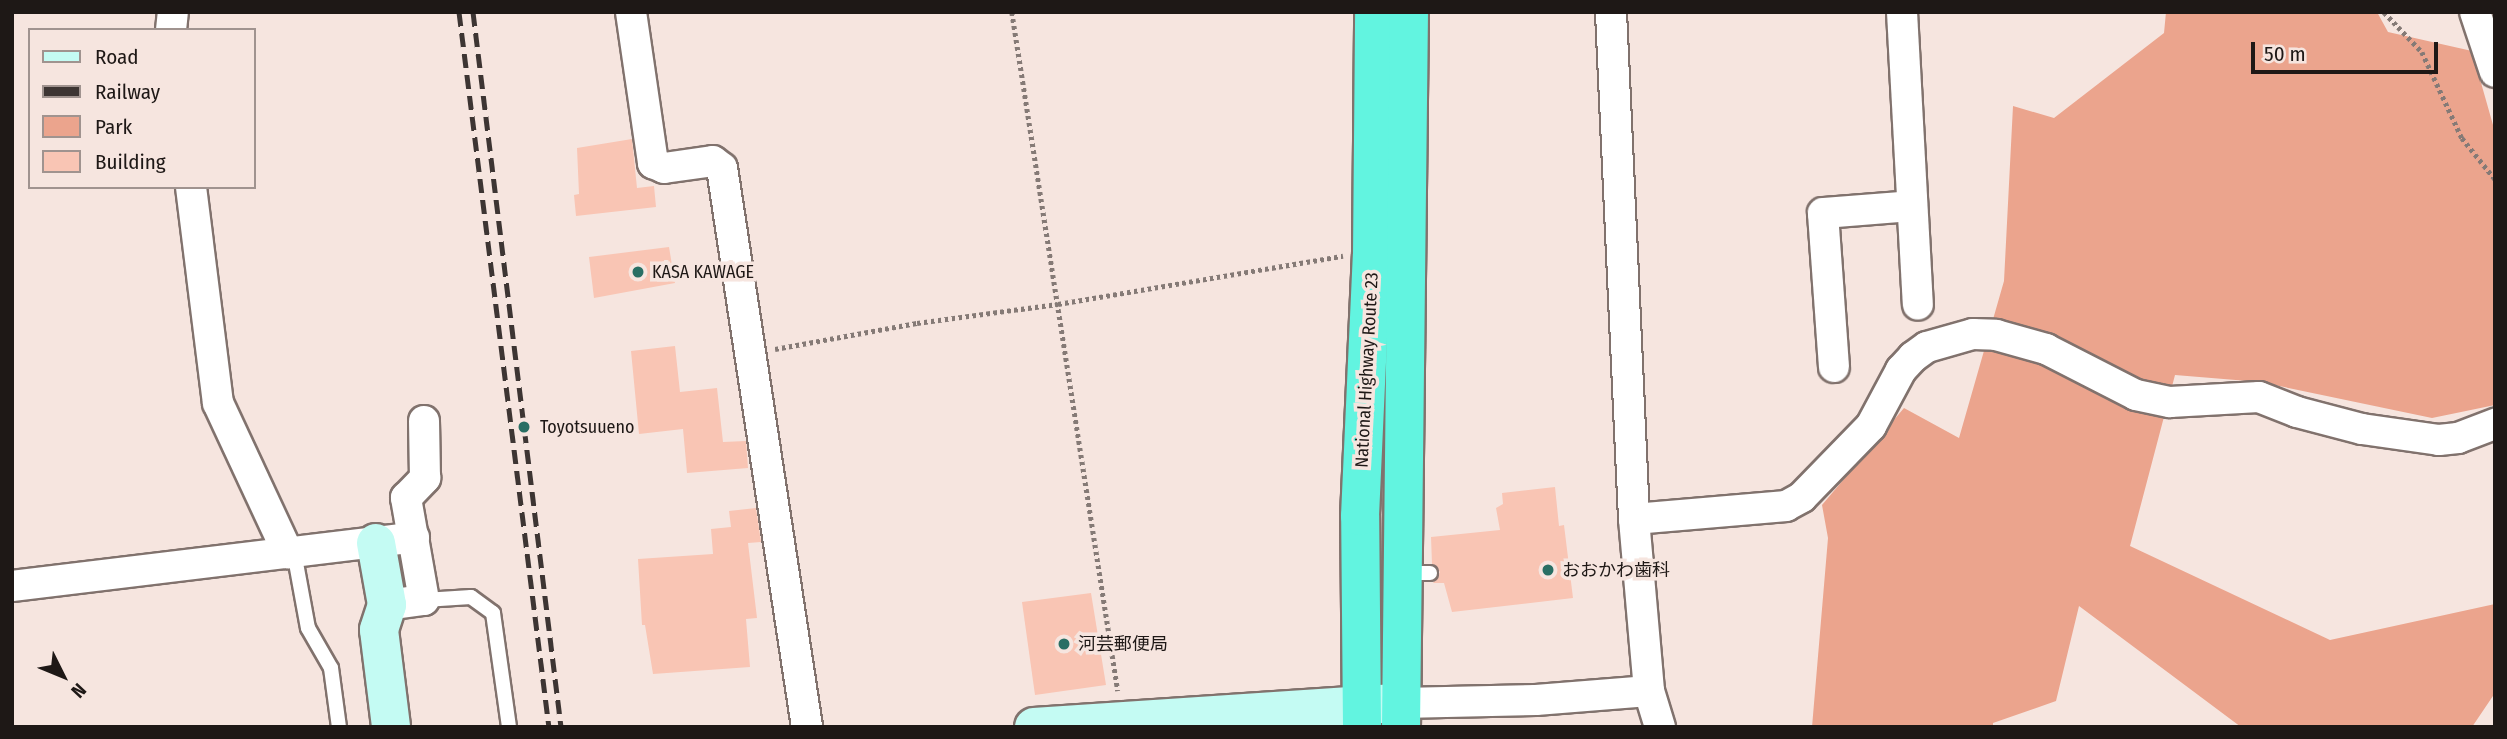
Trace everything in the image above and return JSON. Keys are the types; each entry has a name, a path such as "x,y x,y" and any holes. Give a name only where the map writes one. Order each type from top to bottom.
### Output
{"highway":[{"name":"National Highway Route 23","path":"1362,715 1360,516 1372,252 1374,12"},
{"name":"National Highway Route 23","path":"1401,715 1415,573 1409,12"}],"main road":[{"path":"376,543 387,605 379,630 391,727"},
{"path":"1034,727 1129,721 1401,715"}],"street":[{"path":"631,12 653,163 664,168 713,162 722,168 807,727"},
{"path":"1611,12 1634,519 1649,691 1660,727"},
{"path":"1902,12 1918,305"},
{"path":"2475,12 2495,72"},
{"path":"191,189 218,403 291,553"},
{"path":"1834,368 1823,213 1912,206"},
{"path":"1634,519 1786,506 1802,497 1871,426 1901,370 1913,358 1927,347 1973,334 1996,335 2046,349 2136,395 2170,402 2259,397 2297,412 2362,429 2439,440 2458,438 2495,424"},
{"path":"387,605 424,600 406,498 425,478 424,421"},
{"path":"12,586 414,537"},
{"path":"1401,715 1649,691"}],"lane":[{"path":"291,553 308,628 331,668 340,727"},
{"path":"424,600 471,597 493,614 509,727"}],"path":[{"path":"1012,12 1120,702 1129,721"},
{"path":"2384,12 2414,41 2462,138 2495,179"},
{"path":"750,353 917,323 1058,304 1372,252"}],"green space":[{"path":"2166,12 2377,12 2388,32 2472,51 2495,132 2495,405 2432,418 2260,382 2175,375 2130,546 2330,640 2495,604 2495,693 2472,727 2241,727 2079,606 2056,701 1993,723 1993,727 1812,727 1828,538 1822,505 1904,408 1959,438 2004,281 2013,106 2054,118 2164,33"}],"building":[{"path":"632,139 637,188 654,186 656,207 576,216 574,195 579,194 577,148"},
{"name":"KASA KAWAGE","path":"669,247 675,283 594,298 589,257"},
{"path":"675,346 680,392 717,388 723,442 746,441 748,468 687,473 683,429 639,434 631,351"},
{"path":"1555,487 1559,526 1564,525 1573,598 1452,612 1444,583 1433,583 1440,572 1432,564 1431,537 1500,530 1496,508 1503,504 1502,493"},
{"path":"756,508 761,542 748,543 757,618 746,619 750,667 653,674 645,625 642,625 638,559 713,554 711,529 731,527 729,511"},
{"name":"河芸郵便局","path":"1091,593 1106,685 1035,695 1022,602"}],"railway":[{"path":"459,12 549,727"},
{"path":"473,12 561,727"}],"place":[{"name":"KASA KAWAGE","path":"638,272"},
{"name":"Toyotsuueno","path":"524,427"},
{"name":"おおかわ歯科","path":"1548,570"},
{"name":"河芸郵便局","path":"1064,644"}]}
